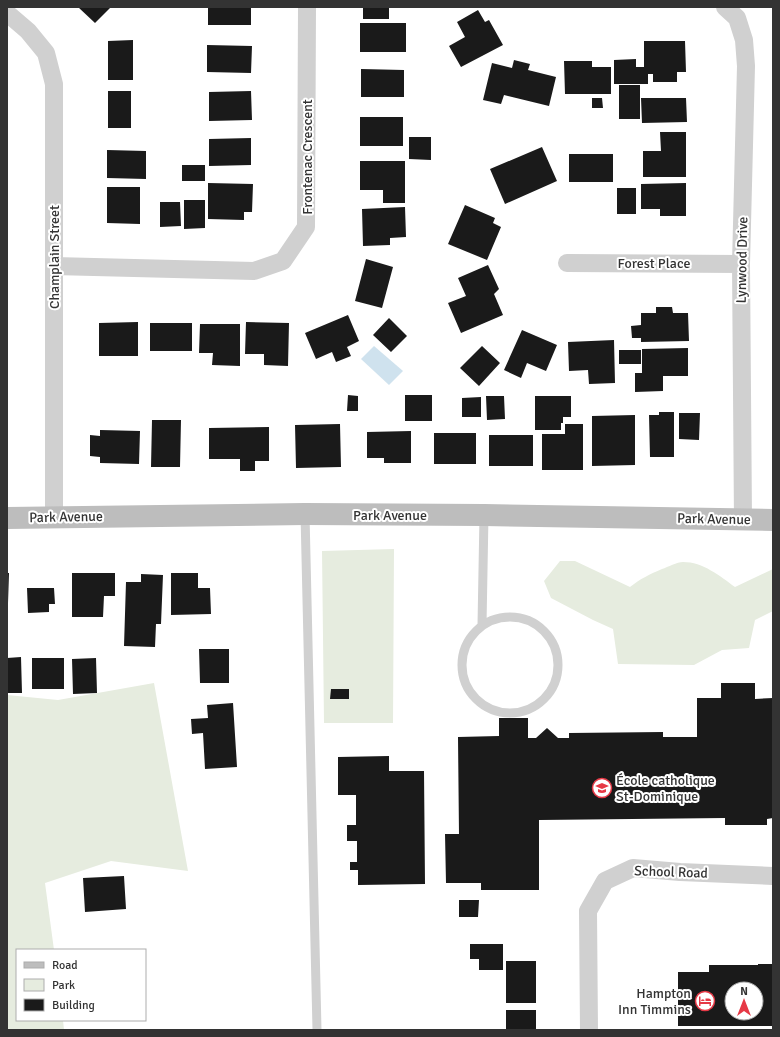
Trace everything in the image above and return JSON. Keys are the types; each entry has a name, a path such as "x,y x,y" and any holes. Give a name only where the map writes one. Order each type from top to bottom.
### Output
{"street":[{"name":"Frontenac Crescent","path":"54,266 254,271 283,261 306,227 307,7"},
{"name":"Lynwood Drive","path":"726,7 737,18 744,40 746,66 741,264 743,520"},
{"name":"Champlain Street","path":"7,13 28,31 46,53 54,84 54,518"},
{"name":"Forest Place","path":"567,262 741,264"},
{"name":"Park Avenue","path":"7,518 305,514 484,515 773,520"},
{"name":"School Road","path":"589,1030 588,912 605,881 634,868 680,872 773,876"}],"lane":[{"path":"305,514 317,1030"},
{"path":"482,625 497,618 512,616 528,620 541,628 552,640 558,654 559,670 555,685 546,698 534,708 518,713 502,713 486,708 473,697 464,683 461,666 463,650 471,635 482,625 484,515"}],"green space":[{"path":"394,549 393,723 324,723 322,551"},
{"path":"560,561 575,561 630,587 649,575 681,562 697,564 704,567 735,587 773,569 773,611 755,620 749,648 722,650 694,665 618,664 613,629 551,598 544,581"},
{"path":"154,683 188,871 111,861 45,883 54,949 16,949 16,1021 63,1021 64,1030 7,1030 7,695 58,700"}],"water":[{"path":"374,346 403,371 389,385 361,359"}],"building":[{"path":"78,7 111,7 95,23"},
{"path":"208,7 251,7 251,25 208,25"},
{"path":"363,7 389,7 389,19 363,19"},
{"path":"478,10 485,22 489,20 503,45 461,67 449,46 465,37 457,22"},
{"path":"360,23 406,23 406,52 360,52"},
{"path":"133,40 133,80 108,80 108,41"},
{"path":"644,41 685,41 686,72 677,72 677,82 653,82 653,74 648,74 648,84 614,84 614,60 636,59 636,67 644,67"},
{"path":"207,45 252,46 251,73 207,72"},
{"path":"514,60 530,64 528,70 556,77 549,106 504,95 501,104 483,100 492,63 512,68"},
{"path":"564,61 592,61 592,67 611,67 611,94 565,94"},
{"path":"361,69 404,70 404,97 361,97"},
{"path":"619,85 640,85 640,119 619,119"},
{"path":"108,91 131,91 131,128 108,128"},
{"path":"251,91 252,120 209,121 209,92"},
{"path":"592,98 602,98 603,108 592,108"},
{"path":"641,98 686,98 687,122 642,123"},
{"path":"360,117 403,117 403,146 360,146"},
{"path":"660,132 686,132 686,177 643,177 643,151 661,151"},
{"path":"409,137 431,137 431,160 409,159"},
{"path":"251,138 251,165 209,166 209,139"},
{"path":"542,147 557,181 505,204 490,169"},
{"path":"107,150 146,151 146,179 107,178"},
{"path":"569,154 613,154 613,182 569,182"},
{"path":"360,161 405,161 405,203 383,203 383,190 360,190"},
{"path":"182,165 205,165 205,181 182,181"},
{"path":"208,183 253,184 252,212 244,212 244,220 208,219"},
{"path":"686,183 686,216 660,216 660,209 641,209 641,184"},
{"path":"107,187 140,187 140,224 107,223"},
{"path":"617,188 636,188 636,214 617,214"},
{"path":"184,200 205,200 205,228 184,229"},
{"path":"160,202 180,202 181,226 160,227"},
{"path":"465,205 495,218 493,223 501,227 487,260 448,244"},
{"path":"405,207 406,237 390,238 390,245 363,246 362,209"},
{"path":"366,259 393,267 382,308 355,301"},
{"path":"488,265 499,289 494,294 503,315 461,333 448,303 466,296 458,278"},
{"path":"656,307 672,307 673,313 688,313 689,341 641,342 641,338 632,338 631,326 641,325 641,313 656,313"},
{"path":"348,315 359,341 347,347 351,356 336,362 332,352 316,359 305,333"},
{"path":"389,318 407,336 391,352 373,335"},
{"path":"138,322 138,356 99,356 99,323"},
{"path":"246,322 289,323 288,366 264,365 264,354 245,354"},
{"path":"150,323 192,323 192,351 150,351"},
{"path":"200,324 240,324 240,366 212,365 213,353 199,353"},
{"path":"522,330 557,345 546,371 527,363 521,378 504,370"},
{"path":"614,340 615,383 589,384 588,370 569,371 568,342"},
{"path":"482,346 500,363 479,386 460,368"},
{"path":"688,348 688,376 663,376 663,391 635,392 635,373 642,373 642,349"},
{"path":"619,350 641,350 641,364 619,364"},
{"path":"348,395 358,396 358,411 347,411"},
{"path":"405,395 432,395 432,421 405,421"},
{"path":"486,396 504,396 505,419 487,420"},
{"path":"535,396 571,396 571,417 563,417 561,430 535,430"},
{"path":"481,397 481,417 462,417 462,398"},
{"path":"659,412 674,412 674,457 650,457 649,415 659,415"},
{"path":"679,413 700,413 699,440 679,439"},
{"path":"635,415 635,465 592,466 592,416"},
{"path":"152,420 181,420 180,467 151,467"},
{"path":"340,424 341,467 296,468 295,425"},
{"path":"565,424 583,424 583,470 542,470 542,434 565,434"},
{"path":"269,427 269,461 255,461 255,471 240,471 240,459 209,459 209,428"},
{"path":"100,430 140,431 139,464 100,463 100,457 90,456 90,435 100,436"},
{"path":"411,431 411,463 384,463 384,458 367,458 367,432"},
{"path":"434,433 476,433 476,464 434,464"},
{"path":"489,435 533,435 533,466 489,466"},
{"path":"7,573 9,573 8,603 7,603"},
{"path":"72,573 115,573 115,596 104,596 103,617 72,617"},
{"path":"171,573 198,573 198,588 210,588 211,614 171,615"},
{"path":"141,574 163,575 161,624 156,624 155,647 124,646 126,582 141,582"},
{"path":"27,588 54,588 55,604 49,604 49,612 28,613"},
{"path":"199,649 229,649 229,683 200,683"},
{"path":"21,657 22,693 7,693 7,658"},
{"path":"32,658 64,658 64,689 32,689"},
{"path":"96,658 97,693 73,694 72,659"},
{"path":"721,683 755,683 755,699 773,698 773,818 767,819 767,825 725,825 725,818 539,820 539,890 481,890 481,883 446,883 445,834 459,834 458,737 499,736 499,718 528,718 528,738 536,738 547,728 558,738 569,738 569,733 663,732 663,737 697,737 697,698 721,698"},
{"path":"331,689 349,689 349,699 330,699"},
{"path":"233,703 237,767 205,769 203,733 192,734 191,719 208,718 207,705"},
{"path":"389,756 389,771 424,771 425,884 358,885 358,870 350,870 350,862 357,862 357,841 347,841 347,825 356,825 356,795 338,795 338,757"},
{"path":"124,876 126,909 85,912 83,878"},
{"path":"459,900 479,900 478,917 459,917"},
{"path":"470,944 503,944 503,970 479,970 479,959 470,959"},
{"path":"506,961 536,961 536,1003 506,1003"},
{"name":"Hampton Inn Timmins","path":"773,964 773,1026 678,1026 678,972 709,972 709,965"},
{"path":"506,1010 536,1010 536,1030 506,1030"}],"place":[{"name":"École catholique St-Dominique","path":"602,788"},
{"name":"Hampton Inn Timmins","path":"705,1001"}]}
